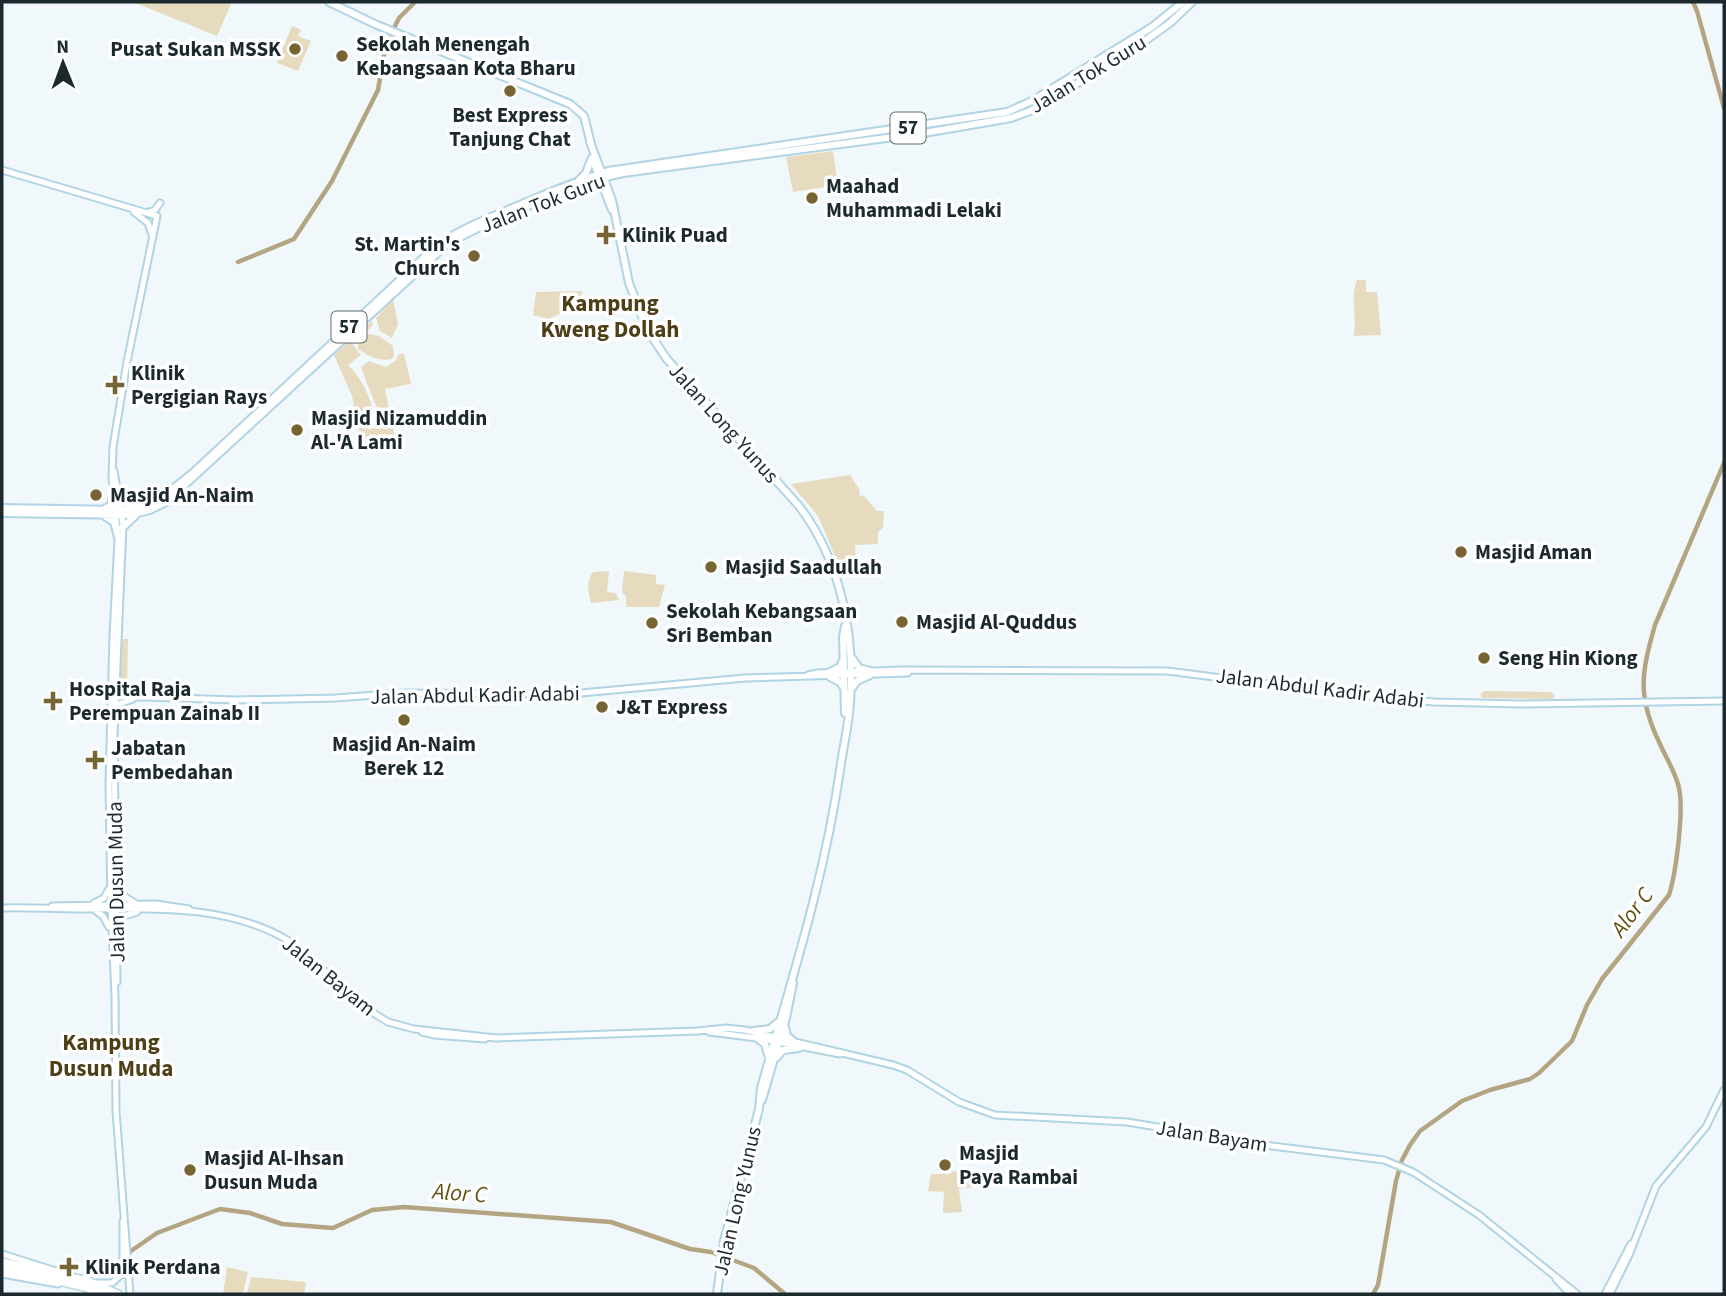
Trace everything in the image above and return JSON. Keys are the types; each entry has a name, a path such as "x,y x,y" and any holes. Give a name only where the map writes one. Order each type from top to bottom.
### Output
{"highway":[{"path":"2,1262 103,1294"},
{"path":"2,1268 85,1281 118,1294"}],"main road":[{"name":"Jalan Long Yunus","path":"329,2 377,25 570,104 584,116 594,158 615,215 629,284 647,329 666,358 799,506 811,523 837,576 845,625 848,693 846,729 829,840 793,981 793,991 777,1040 723,1251 717,1294"},
{"name":"Jalan Tok Guru","path":"2,511 119,513 141,510 164,496 195,471 446,238 470,226 578,184 622,171 1007,112 1032,101 1093,64 1152,27 1183,2"},
{"name":"Jalan Tok Guru","path":"622,171 913,134 1011,118 1030,111 1098,71 1170,23 1192,2"},
{"path":"1093,64 1098,71"},
{"path":"897,129 900,133 913,134"},
{"path":"594,158 609,168 622,171 612,183 610,199 596,186 578,184 594,158"},
{"path":"2,170 157,218"},
{"path":"142,212 155,210 160,203"},
{"path":"125,208 157,218"},
{"path":"134,212 148,223 152,238"},
{"path":"2,1254 85,1281 112,1283 123,1273 123,1212 115,1080 113,698 119,513 113,468 118,414 157,218"},
{"path":"117,495 128,505 141,510 122,528"},
{"path":"117,495 111,505 99,513 113,520 118,537"},
{"name":"Jalan Dusun Muda","path":"114,877 113,698 122,528 119,513"},
{"path":"847,649 855,664 870,673"},
{"path":"847,649 842,664 830,675 840,682 848,693 857,681 870,673"},
{"name":"Jalan Abdul Kadir Adabi","path":"113,698 236,700 403,693 569,694 808,675 902,674 915,671 1167,671 1400,699 1521,704 1724,701"},
{"path":"116,676 121,692 131,698"},
{"path":"115,715 119,704 131,698"},
{"path":"114,877 122,895 138,904"},
{"path":"84,904 104,898 114,877"},
{"path":"46,907 84,904 114,907 138,904 169,905 211,915"},
{"name":"Jalan Bayam","path":"2,908 114,907 211,915 248,923 278,934 299,948 375,1014 388,1022 446,1037 479,1039 698,1031 755,1035 799,1048 845,1054"},
{"path":"91,909 103,916 115,933"},
{"path":"115,933 124,916 146,909"},
{"path":"771,1065 767,1048 755,1035 773,1027 783,1018 786,1032 792,1040"},
{"name":"Jalan Bayam","path":"777,1040 792,1040 907,1070 950,1098 995,1115 1127,1122 1395,1163 1479,1215 1577,1294"},
{"path":"771,1065 783,1050 799,1048"},
{"path":"1607,1294 1629,1255 1656,1186 1706,1127 1724,1090"},
{"path":"123,1212 127,1228 130,1294"},
{"path":"2,1274 28,1280 71,1284"},
{"name":"Jalan Bayam","path":"1554,1277 1570,1294"}],"shaded area":[{"path":"133,2 232,2 217,36"},
{"name":"Pusat Sukan MSSK","path":"292,26 301,30 298,36 311,41 298,71 277,63"},
{"path":"833,151 838,185 793,192 786,157"},
{"path":"1357,280 1366,280 1366,292 1377,292 1381,335 1354,336 1354,294"},
{"path":"582,291 580,305 548,319 533,315 536,292"},
{"path":"393,299 398,324 392,338 380,331 376,318"},
{"path":"372,321 373,325 353,345 361,355 348,365 361,381 370,399 373,413 369,417 371,429 378,427 383,418 361,367 369,361 386,367 396,360 398,355 404,353 411,384 385,389 395,438 361,442 352,396 334,355"},
{"path":"368,334 379,336 393,346 392,359 374,358 358,349 358,345"},
{"path":"850,475 859,489 860,497 863,495 877,511 884,511 883,528 878,532 878,544 855,545 856,568 840,568 818,516 791,484"},
{"path":"609,571 607,592 616,593 619,600 591,603 588,587 593,572"},
{"path":"624,571 656,575 656,584 665,585 659,607 626,607 626,596 622,593"},
{"path":"123,639 128,639 127,693 121,688"},
{"path":"1484,691 1551,692 1555,696 1552,699 1483,698 1480,695"},
{"path":"954,1171 980,1176 982,1186 959,1189 962,1212 943,1213 944,1192 928,1191 931,1174 949,1174"},
{"path":"227,1267 248,1272 243,1294 223,1294"},
{"path":"251,1277 306,1282 304,1294 247,1294"}],"waterway":[{"path":"394,28 399,18 415,2"},
{"name":"Alor C","path":"1693,2 1724,108"},
{"path":"238,262 294,239 332,181 378,90 390,38"},
{"name":"Alor C","path":"1373,1294 1378,1285 1402,1160 1420,1131 1462,1101 1530,1079 1539,1073 1572,1041 1587,1005 1602,979 1669,895 1679,842 1679,788 1648,712 1644,672 1655,625 1724,463"},
{"name":"Alor C","path":"131,1251 157,1233 220,1209 250,1213 282,1224 333,1228 372,1210 404,1207 611,1222 754,1268 785,1294"}],"place":[{"name":"Pusat Sukan MSSK","path":"295,49"},
{"name":"Sekolah Menengah Kebangsaan Kota Bharu","path":"342,56"},
{"name":"Best Express Tanjung Chat","path":"510,91"},
{"name":"Maahad Muhammadi Lelaki","path":"812,198"},
{"name":"Klinik Puad","path":"606,235"},
{"name":"St. Martin's Church","path":"474,256"},
{"name":"Klinik Pergigian Rays","path":"115,385"},
{"name":"Masjid Nizamuddin Al-'A Lami","path":"297,430"},
{"name":"Masjid An-Naim","path":"96,495"},
{"name":"Masjid Aman","path":"1461,552"},
{"name":"Masjid Saadullah","path":"711,567"},
{"name":"Masjid Al-Quddus","path":"902,622"},
{"name":"Sekolah Kebangsaan Sri Bemban","path":"652,623"},
{"name":"Seng Hin Kiong","path":"1484,658"},
{"name":"Hospital Raja Perempuan Zainab II","path":"53,701"},
{"name":"J&T Express","path":"602,707"},
{"name":"Masjid An-Naim Berek 12","path":"404,720"},
{"name":"Jabatan Pembedahan","path":"95,760"},
{"name":"Masjid Paya Rambai","path":"945,1165"},
{"name":"Masjid Al-Ihsan Dusun Muda","path":"190,1170"},
{"name":"Klinik Perdana","path":"69,1267"}],"district":[{"name":"Kampung Kweng Dollah","path":"610,316"},
{"name":"Kampung Dusun Muda","path":"111,1055"}]}
